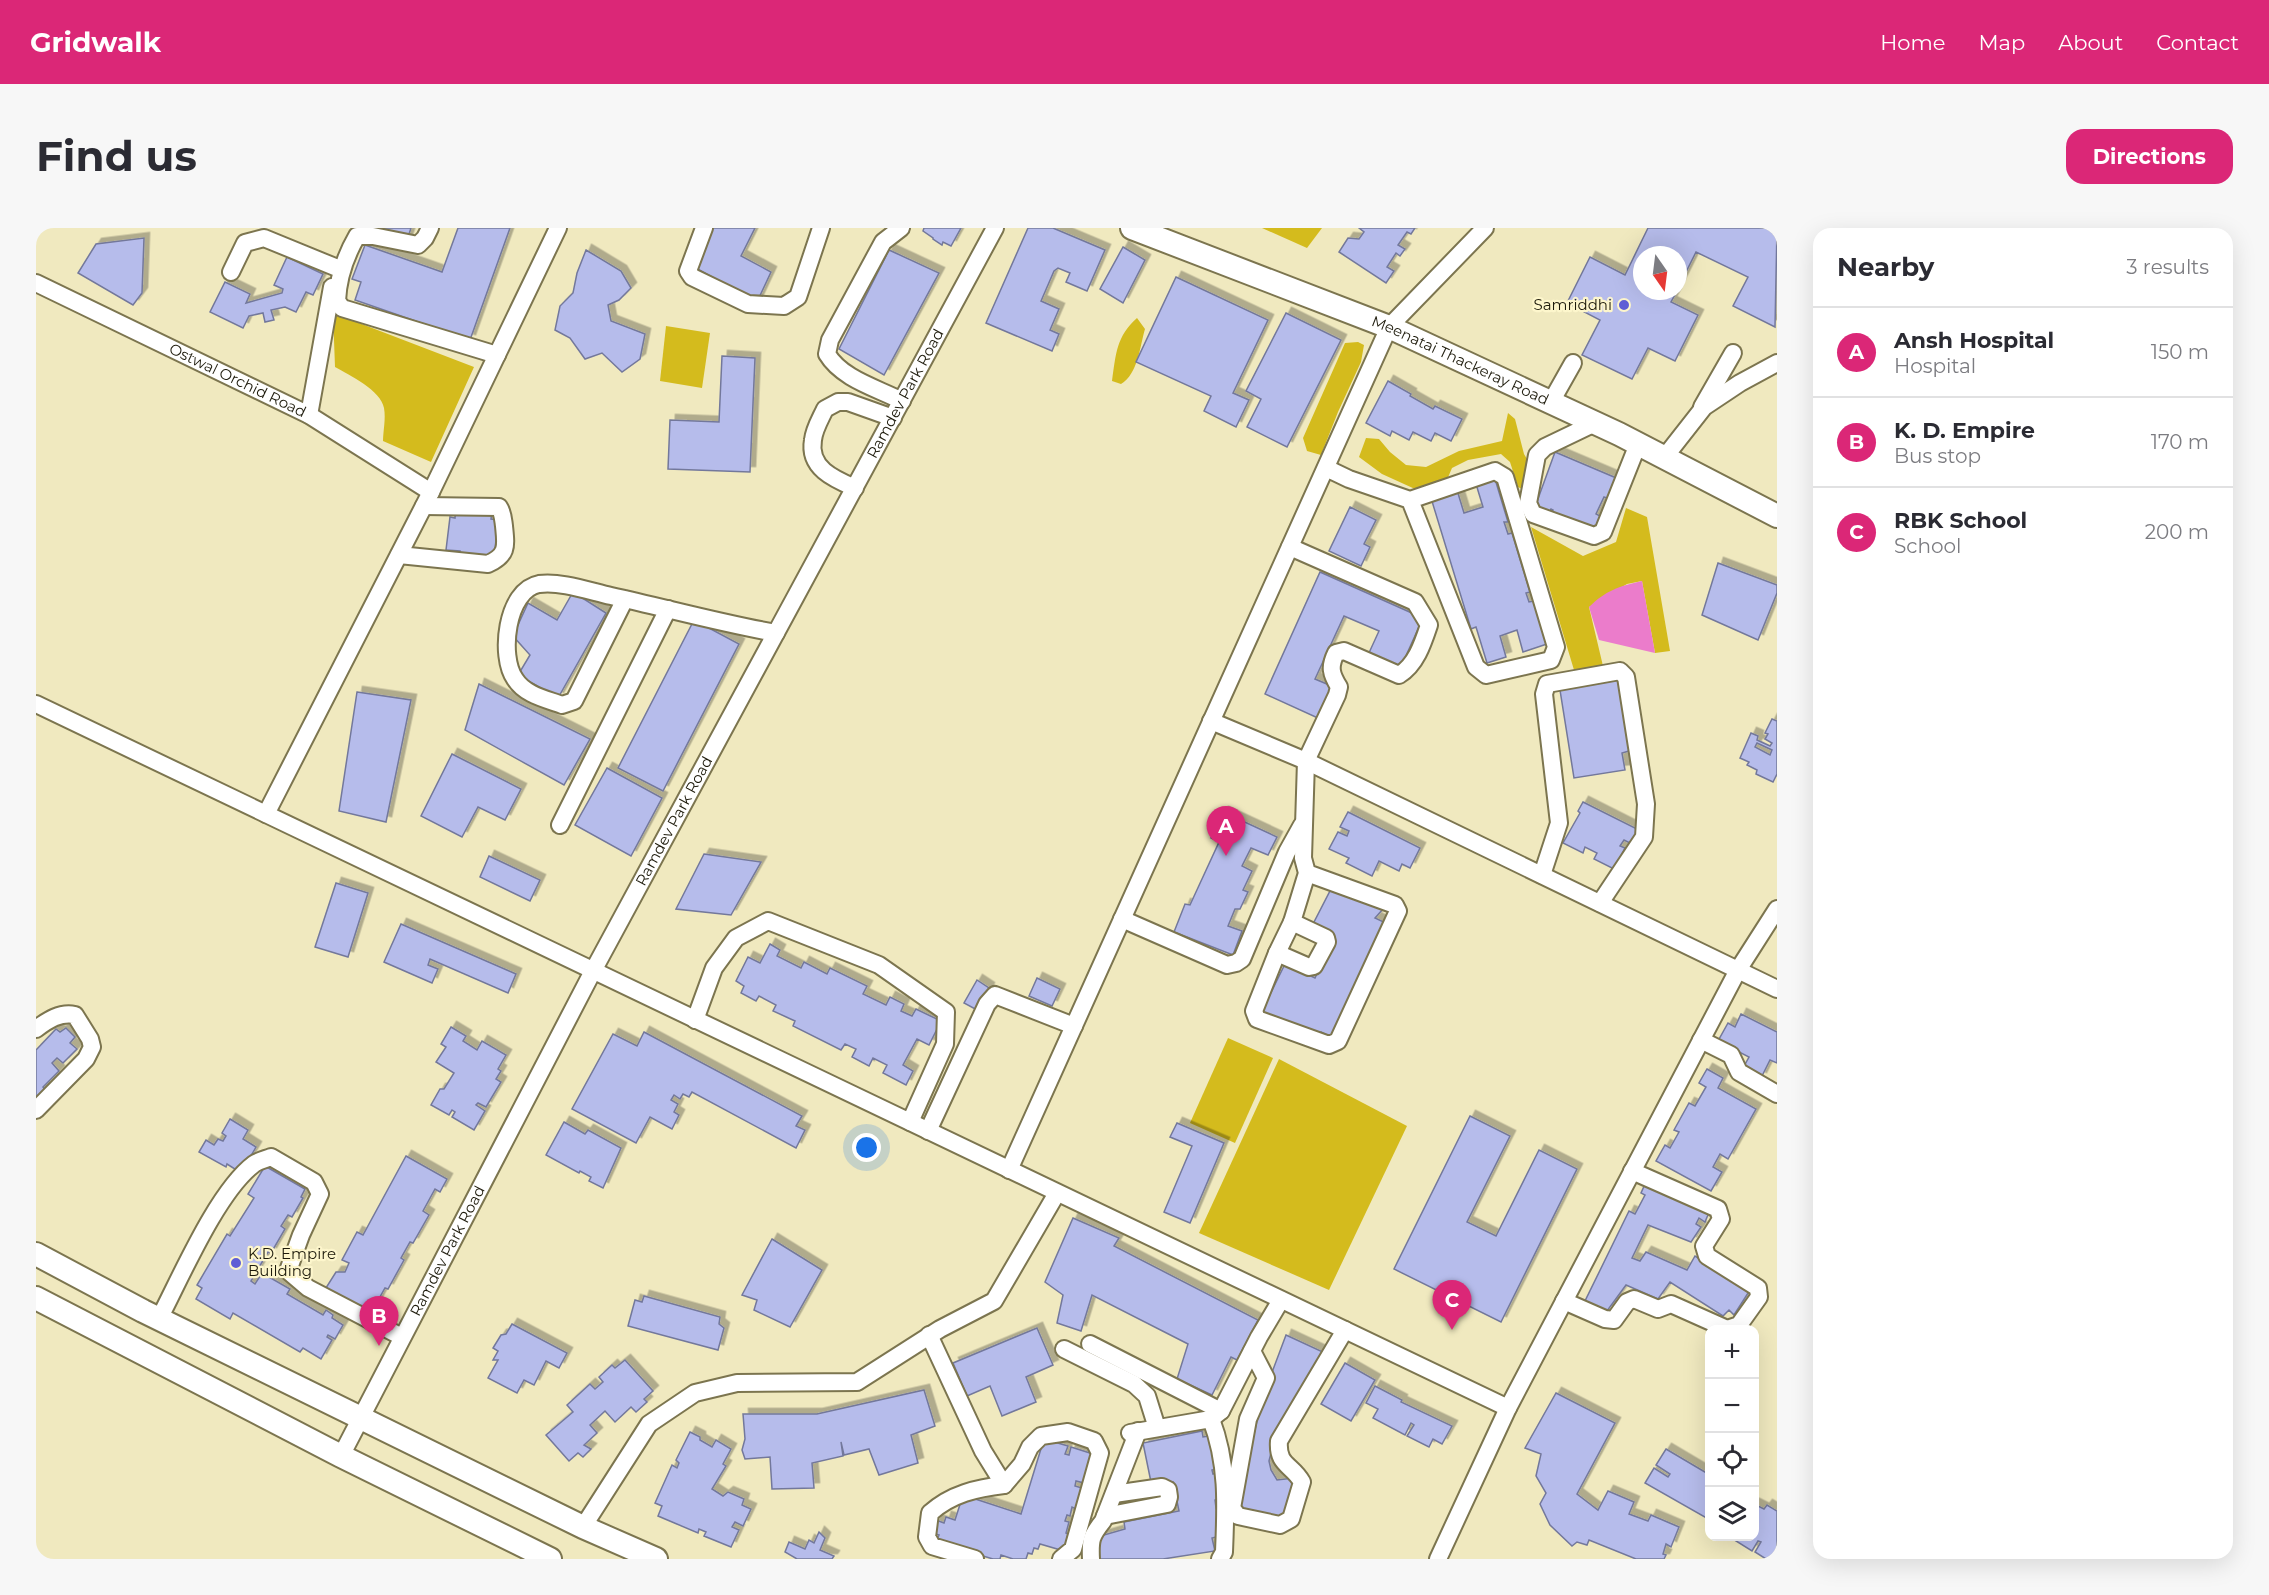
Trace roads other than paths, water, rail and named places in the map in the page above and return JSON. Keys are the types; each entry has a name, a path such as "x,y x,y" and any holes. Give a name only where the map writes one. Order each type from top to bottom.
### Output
{"main road":[{"name":"Meenatai Thackeray Road","path":"1132,228 1389,327 1595,423 1777,516"},
{"path":"36,1254 159,1319 583,1527 656,1559"},
{"path":"36,1298 340,1456 550,1559"}],"street":[{"path":"354,231 418,245 430,228"},
{"path":"266,814 428,499 558,228"},
{"path":"704,228 688,271 692,277 748,304 784,306 798,297 821,228"},
{"path":"901,228 883,242 830,340 827,354 833,363 846,374 902,401"},
{"name":"Ramdev Park Road","path":"340,1456 593,970 995,228"},
{"path":"1009,1170 1389,327 1485,228"},
{"path":"309,415 335,267 354,231"},
{"path":"354,231 337,290 337,301 342,308 497,356"},
{"path":"231,272 245,243 264,238 335,267"},
{"name":"Ostwal Orchid Road","path":"36,283 309,415 428,499"},
{"path":"1699,413 1733,353"},
{"path":"1551,402 1573,363"},
{"path":"1664,458 1704,407 1740,383 1777,363"},
{"path":"855,488 824,473 814,456 812,440 825,409 838,402 848,402 893,418"},
{"path":"1595,423 1545,447 1537,455 1528,504 1533,514 1594,536 1603,532 1638,444"},
{"path":"1326,468 1410,500 1495,471 1505,477 1556,647 1551,660 1486,675 1476,666 1410,500"},
{"path":"399,555 488,564 502,555 506,547 503,515 499,507 428,499"},
{"path":"1290,547 1415,602 1429,625 1421,649 1405,671 1398,675 1344,651 1336,653 1330,664 1332,676 1339,687 1337,695 1306,761 1303,858 1307,873 1292,921 1254,1011 1257,1019 1329,1045 1338,1041 1398,911 1395,905 1307,873"},
{"path":"625,599 573,700 562,705 530,693 516,681 510,669 506,649 515,601 537,585 555,584 625,599 743,627 776,633"},
{"path":"560,825 668,609"},
{"path":"1542,875 1559,823 1544,694 1548,684 1620,671 1626,676 1641,765 1646,804 1644,837 1600,903"},
{"path":"36,704 1508,1408"},
{"path":"1211,721 1306,761 1777,989"},
{"path":"1122,919 1227,965 1236,963 1242,959 1287,852 1304,821"},
{"path":"1438,1559 1508,1408 1738,970 1777,909"},
{"path":"695,1020 714,968 736,938 768,921 879,964 946,1012 945,1044 910,1122"},
{"path":"1277,953 1309,967 1314,966 1327,942 1326,938 1292,921"},
{"path":"928,1131 987,1004 995,995 1074,1026"},
{"path":"36,1029 58,1016 67,1013 75,1015 90,1039 92,1047 86,1059 36,1110"},
{"path":"1701,1040 1731,1055 1739,1072 1777,1094"},
{"path":"159,1319 202,1235 232,1187 255,1164 271,1157 314,1182 320,1194 301,1235 288,1271 308,1288 402,1337"},
{"path":"1564,1301 1605,1319 1614,1320 1627,1302 1634,1299 1658,1309 1671,1304 1727,1329 1739,1325 1759,1297 1758,1288 1707,1256 1704,1246 1721,1219 1718,1209 1632,1171"},
{"path":"583,1527 649,1424 695,1393 737,1383 857,1382 929,1335 994,1301 1057,1193"},
{"path":"1220,1559 1224,1552 1227,1492 1216,1433 1216,1415 1281,1300"},
{"path":"1252,1351 1266,1378 1248,1419 1232,1508 1238,1516 1280,1525 1291,1520 1302,1482 1297,1473 1282,1462 1278,1451 1279,1441 1345,1330"},
{"path":"929,1335 983,1451 1004,1485"},
{"path":"1090,1344 1216,1415"},
{"path":"1064,1349 1134,1384 1147,1396 1156,1428"},
{"path":"1091,1559 1090,1542 1093,1533 1105,1516 1114,1494 1134,1432 1216,1415"},
{"path":"975,1559 932,1546 927,1537 930,1513 942,1502 978,1488 1004,1485 1022,1464 1030,1447 1041,1436 1068,1432 1094,1441 1100,1453 1073,1549 1061,1559"},
{"path":"1105,1516 1167,1504 1169,1497 1168,1490 1162,1487 1114,1494"}],"place":[{"name":"Samriddhi","path":"1624,305"},
{"name":"Ansh Hospital","path":"1226,856"},
{"name":"K.D. Empire Building","path":"236,1263"},
{"name":"RBK School","path":"1452,1330"},
{"name":"K. D. Empire","path":"379,1346"}]}
